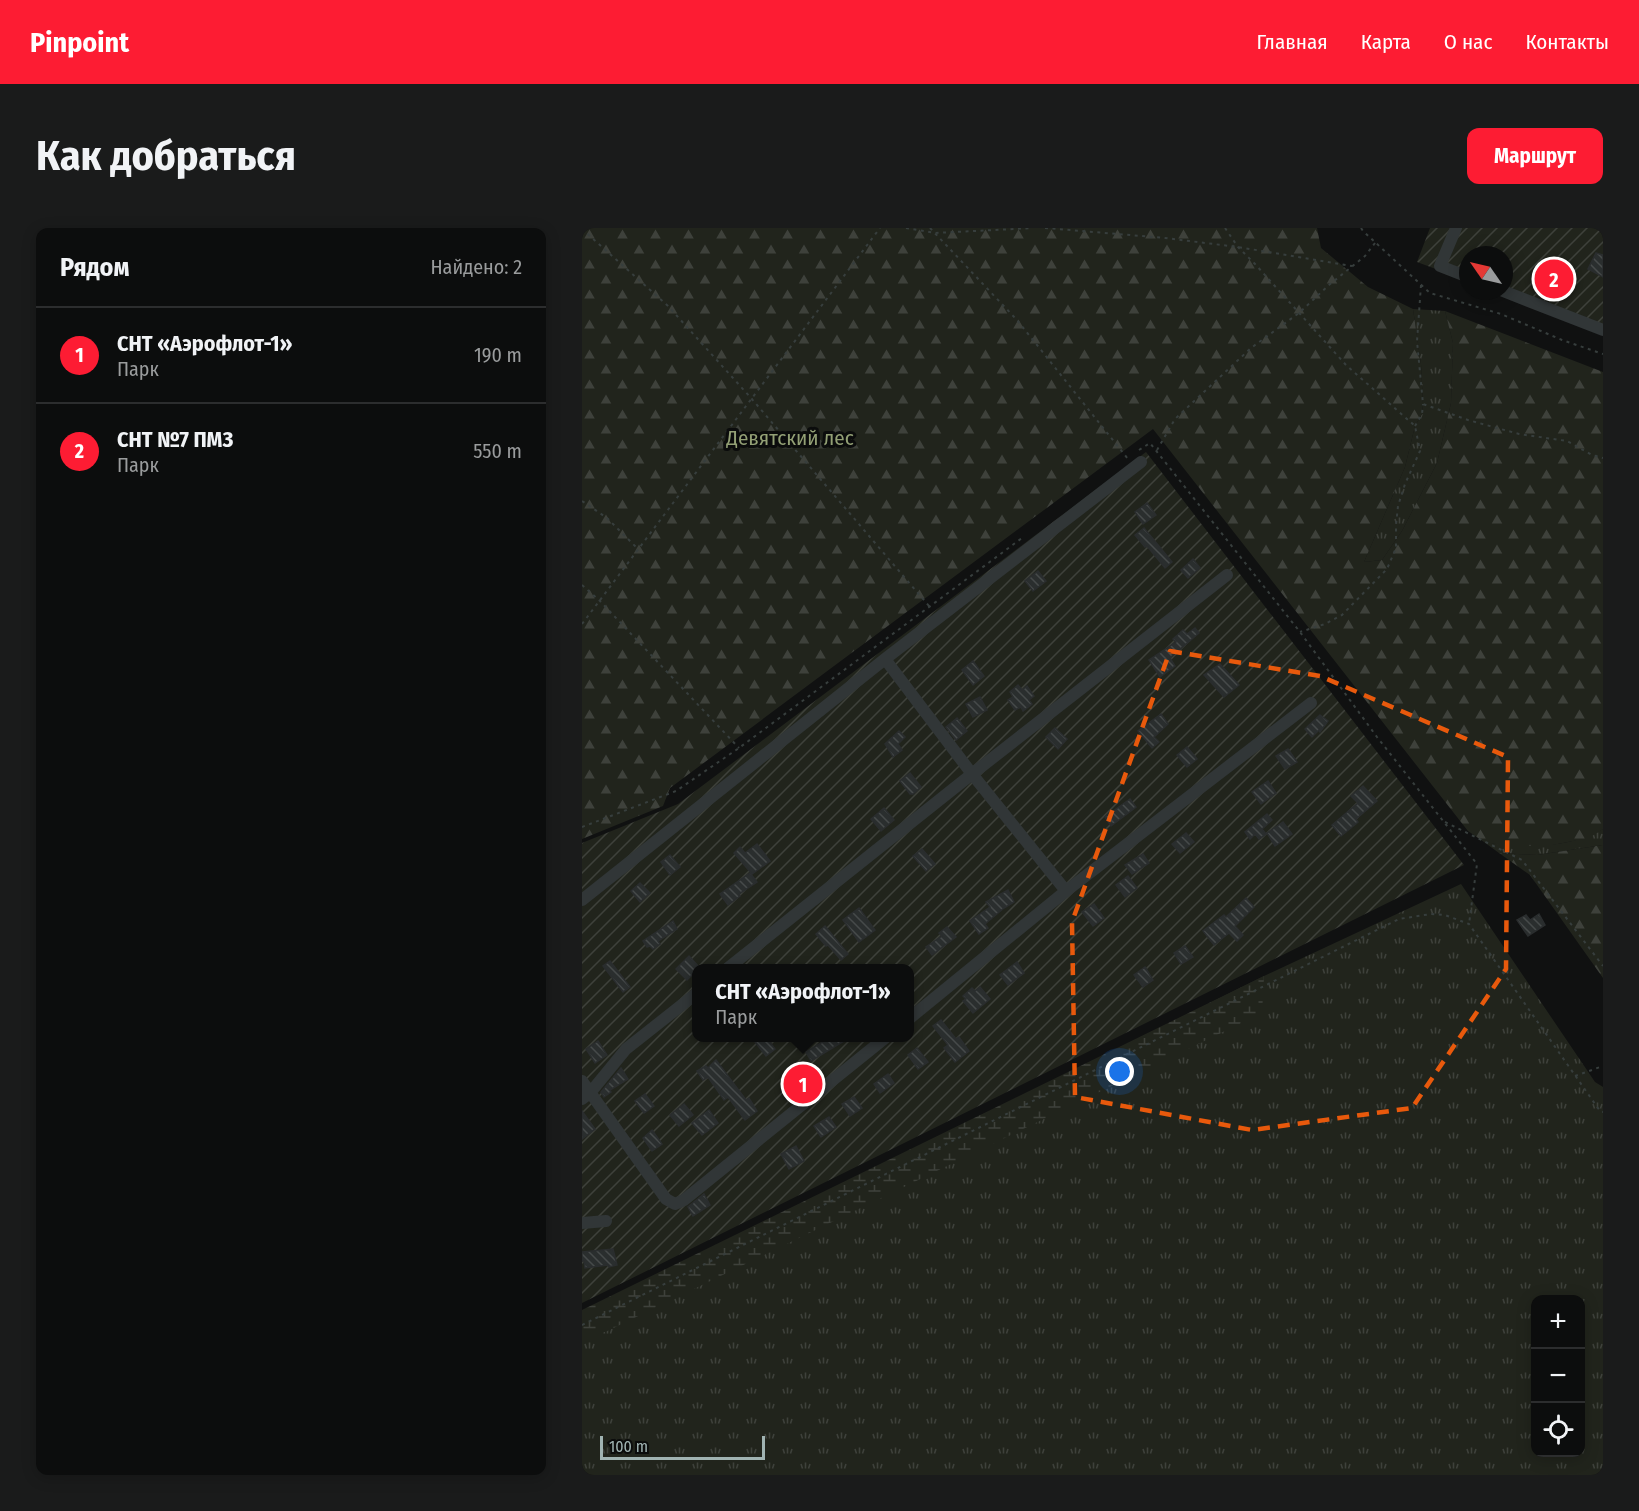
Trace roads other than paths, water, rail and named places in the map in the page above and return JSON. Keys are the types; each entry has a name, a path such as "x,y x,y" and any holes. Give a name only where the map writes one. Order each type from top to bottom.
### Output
{"lane":[{"path":"1456,228 1440,266 1459,273"},
{"path":"1513,295 1603,330"},
{"path":"582,900 1139,457"},
{"path":"734,964 972,774 1227,575"},
{"path":"885,659 972,774 1066,891"},
{"path":"914,1014 1066,891 1311,703"},
{"path":"586,1096 626,1049 692,996"},
{"path":"582,1081 586,1096 666,1199 675,1204 684,1200 880,1042"},
{"path":"582,1223 606,1221"}],"place":[{"name":"СНТ №7 ПМЗ","path":"1554,279"},
{"name":"СНТ «Аэрофлот-1»","path":"803,1084"}],"park label":[{"name":"Девятский лес","path":"790,438"}]}
